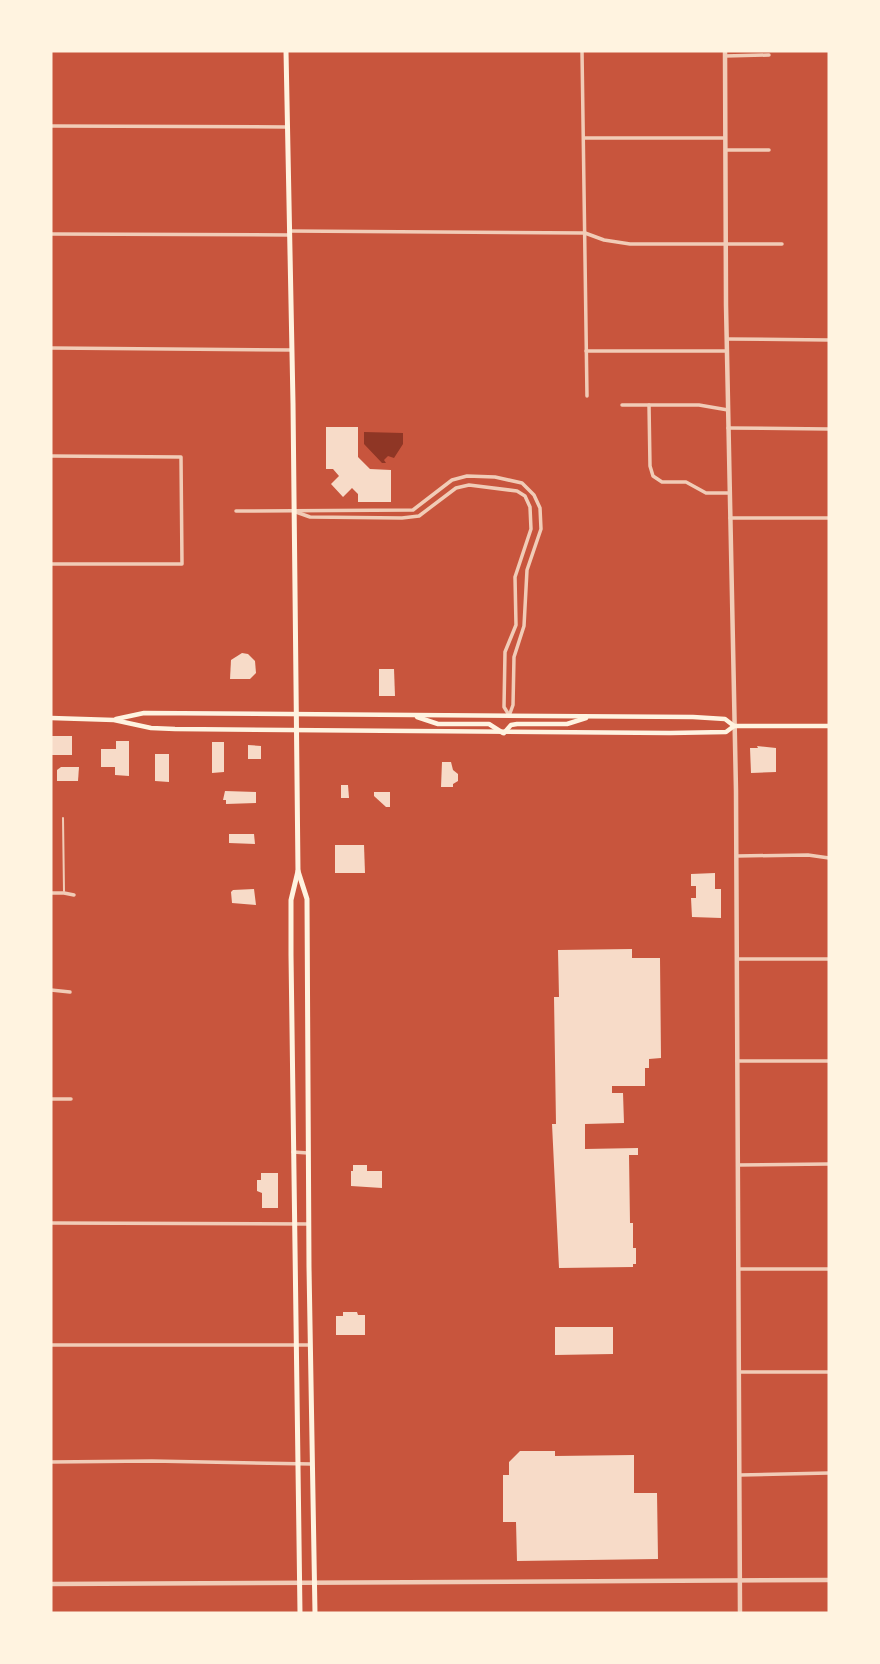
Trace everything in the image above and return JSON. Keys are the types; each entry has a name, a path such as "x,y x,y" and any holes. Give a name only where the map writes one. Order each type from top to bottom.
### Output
{"main road":[{"path":"286,51 298,871 291,900 300,1613"},
{"path":"114,720 144,713 590,716 725,719 734,726"},
{"path":"413,715 438,724 489,724 504,733"},
{"path":"504,733 517,724 566,724 590,716"},
{"path":"51,718 114,720 150,728 504,733 726,732 734,726 829,726"},
{"path":"298,871 307,899 310,1345 316,1613"}],"street":[{"path":"582,51 587,396"},
{"path":"740,1613 737,856 725,245 725,53 769,55"},
{"path":"51,126 288,127"},
{"path":"584,138 724,138"},
{"path":"724,150 769,150"},
{"path":"51,234 585,233 604,240 630,244 782,244"},
{"path":"727,339 829,340"},
{"path":"51,348 292,350"},
{"path":"586,351 727,351"},
{"path":"622,405 699,405 728,410"},
{"path":"649,405 650,466 653,476 662,482 686,482 706,493 730,493"},
{"path":"728,428 829,429"},
{"path":"51,456 181,457 182,564 51,565"},
{"path":"236,511 413,510 453,480 495,477 522,483 540,508 541,529 527,570 524,626 514,657 513,705 509,716"},
{"path":"294,511 310,517 419,516 456,488 469,485 517,491 525,496 530,507 531,529 516,577 516,625 505,652 504,707 509,716"},
{"path":"730,518 829,518"},
{"path":"737,856 808,855 829,858"},
{"path":"51,893 64,892 74,895"},
{"path":"737,959 829,959"},
{"path":"51,990 70,992"},
{"path":"737,1062 829,1061"},
{"path":"51,1099 71,1099"},
{"path":"293,1152 308,1153"},
{"path":"738,1165 829,1164"},
{"path":"51,1223 309,1224"},
{"path":"739,1269 829,1269"},
{"path":"51,1345 310,1345"},
{"path":"740,1372 829,1371"},
{"path":"51,1462 312,1464"},
{"path":"740,1475 829,1473"},
{"path":"51,1584 829,1580"}],"lane":[{"path":"63,818 64,892"}],"shaded area":[{"path":"364,432 403,433 403,444 394,458 388,456 384,460 386,463 382,463 364,444"}],"building":[{"path":"326,427 358,427 358,457 370,469 391,470 391,502 358,502 358,494 352,488 343,497 331,484 339,476 333,469 326,469"},
{"path":"242,653 248,654 255,661 256,673 250,679 230,679 231,660"},
{"path":"379,669 394,669 395,696 379,696"},
{"path":"51,736 72,736 72,755 51,755"},
{"path":"116,741 129,741 129,776 115,775 115,767 101,767 101,749 116,749"},
{"path":"212,742 224,742 224,772 212,773"},
{"path":"248,745 261,746 261,759 248,759"},
{"path":"757,746 776,748 776,772 751,773 750,748 758,748"},
{"path":"155,754 169,754 169,782 155,781"},
{"path":"442,762 451,762 453,770 458,774 458,781 453,787 441,787"},
{"path":"61,767 79,767 78,781 57,781 57,770"},
{"path":"341,785 348,785 349,798 341,798"},
{"path":"225,791 256,792 256,803 226,804 226,800 223,800"},
{"path":"374,792 390,792 390,807 386,807 374,796"},
{"path":"229,834 254,834 255,844 229,843"},
{"path":"335,845 364,845 365,873 335,873"},
{"path":"715,873 715,889 721,889 721,918 692,917 691,898 696,898 696,886 691,886 691,874"},
{"path":"254,889 256,905 232,903 233,890"},
{"path":"632,949 632,958 660,958 661,1058 649,1059 649,1068 645,1068 645,1086 612,1086 612,1093 623,1093 624,1123 585,1124 585,1149 638,1148 638,1155 629,1155 630,1223 633,1223 636,1264 633,1264 633,1267 559,1268 552,1124 556,1124 554,997 559,997 558,950"},
{"path":"353,1165 367,1165 367,1171 382,1171 382,1188 351,1186"},
{"path":"261,1173 278,1173 278,1208 262,1208 262,1193 257,1191 257,1180 261,1180"},
{"path":"343,1312 365,1315 365,1335 336,1335 336,1316 343,1316"},
{"path":"555,1327 613,1327 613,1354 555,1355"},
{"path":"520,1451 555,1451 555,1456 634,1455 634,1493 657,1493 658,1559 517,1561 516,1522 503,1522 503,1475 509,1475 509,1462"}]}
